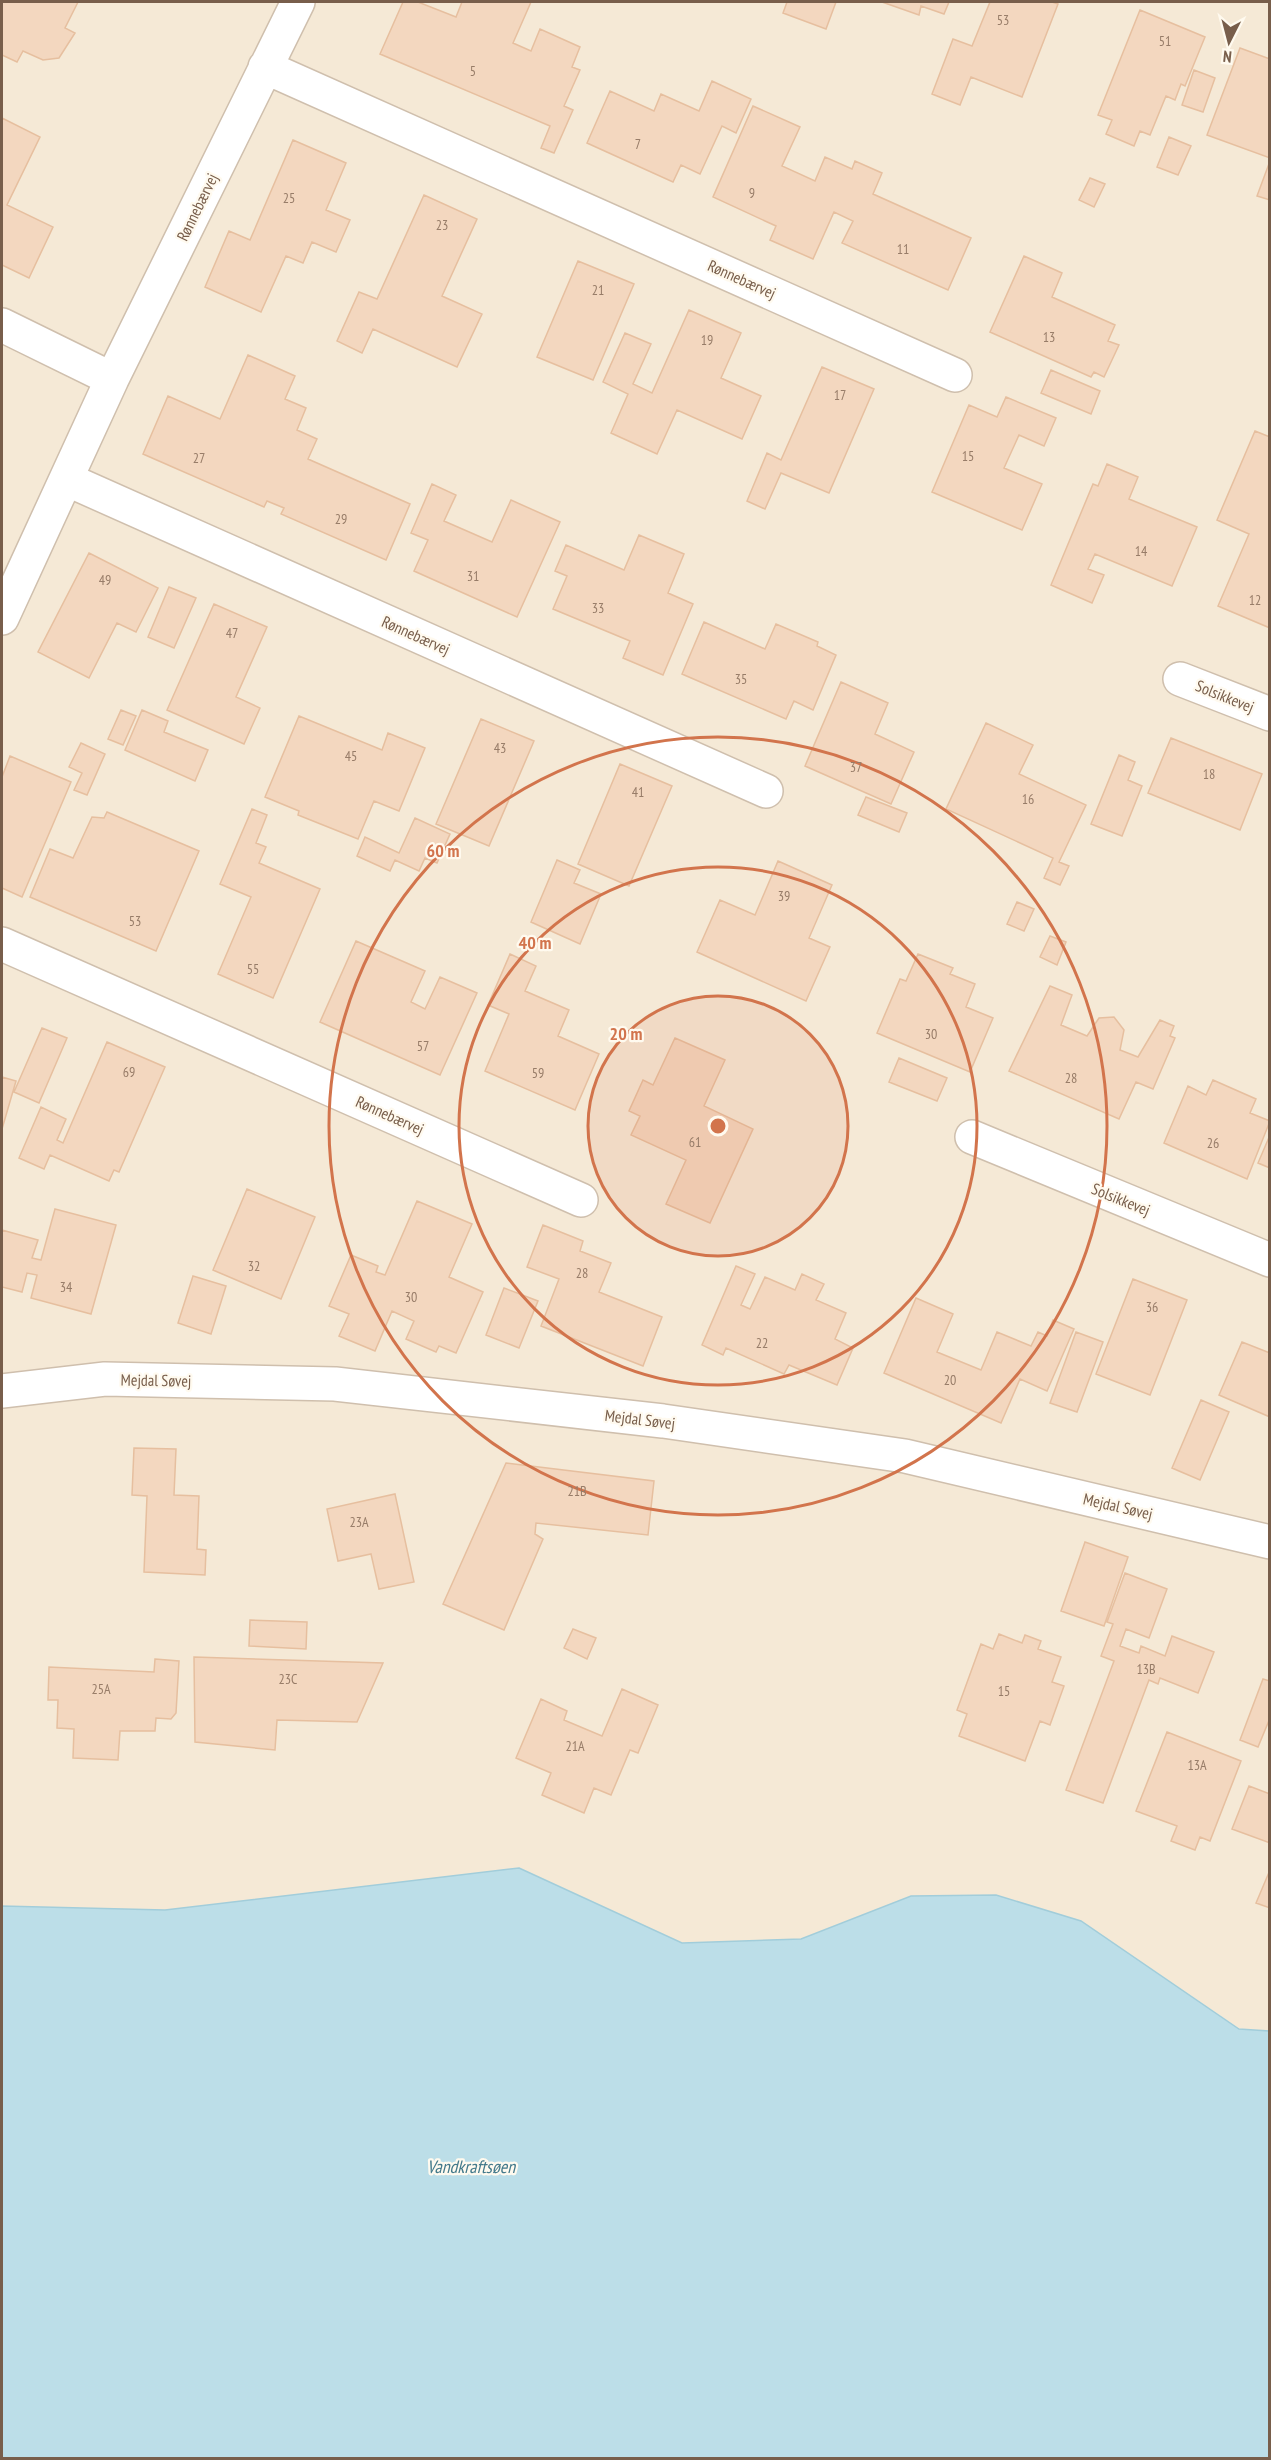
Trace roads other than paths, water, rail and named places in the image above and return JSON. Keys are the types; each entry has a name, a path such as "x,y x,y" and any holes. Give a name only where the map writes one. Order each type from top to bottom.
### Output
{"street":[{"name":"Rønnebærvej","path":"2,618 112,379 298,2"},
{"name":"Rønnebærvej","path":"266,67 955,375"},
{"path":"2,325 112,379"},
{"name":"Rønnebærvej","path":"66,479 766,790"},
{"name":"Solsikkevej","path":"1180,679 1269,714"},
{"name":"Rønnebærvej","path":"2,944 581,1200"},
{"name":"Solsikkevej","path":"972,1137 1269,1260"},
{"name":"Mejdal Søvej","path":"2,1391 105,1379 335,1384 663,1422 905,1456 1269,1542"}],"water":[{"name":"Vandkraftsøen","path":"519,1868 682,1943 801,1939 911,1896 996,1895 1081,1921 1239,2029 1269,2031 1269,2458 2,2458 2,1906 165,1910"}]}
